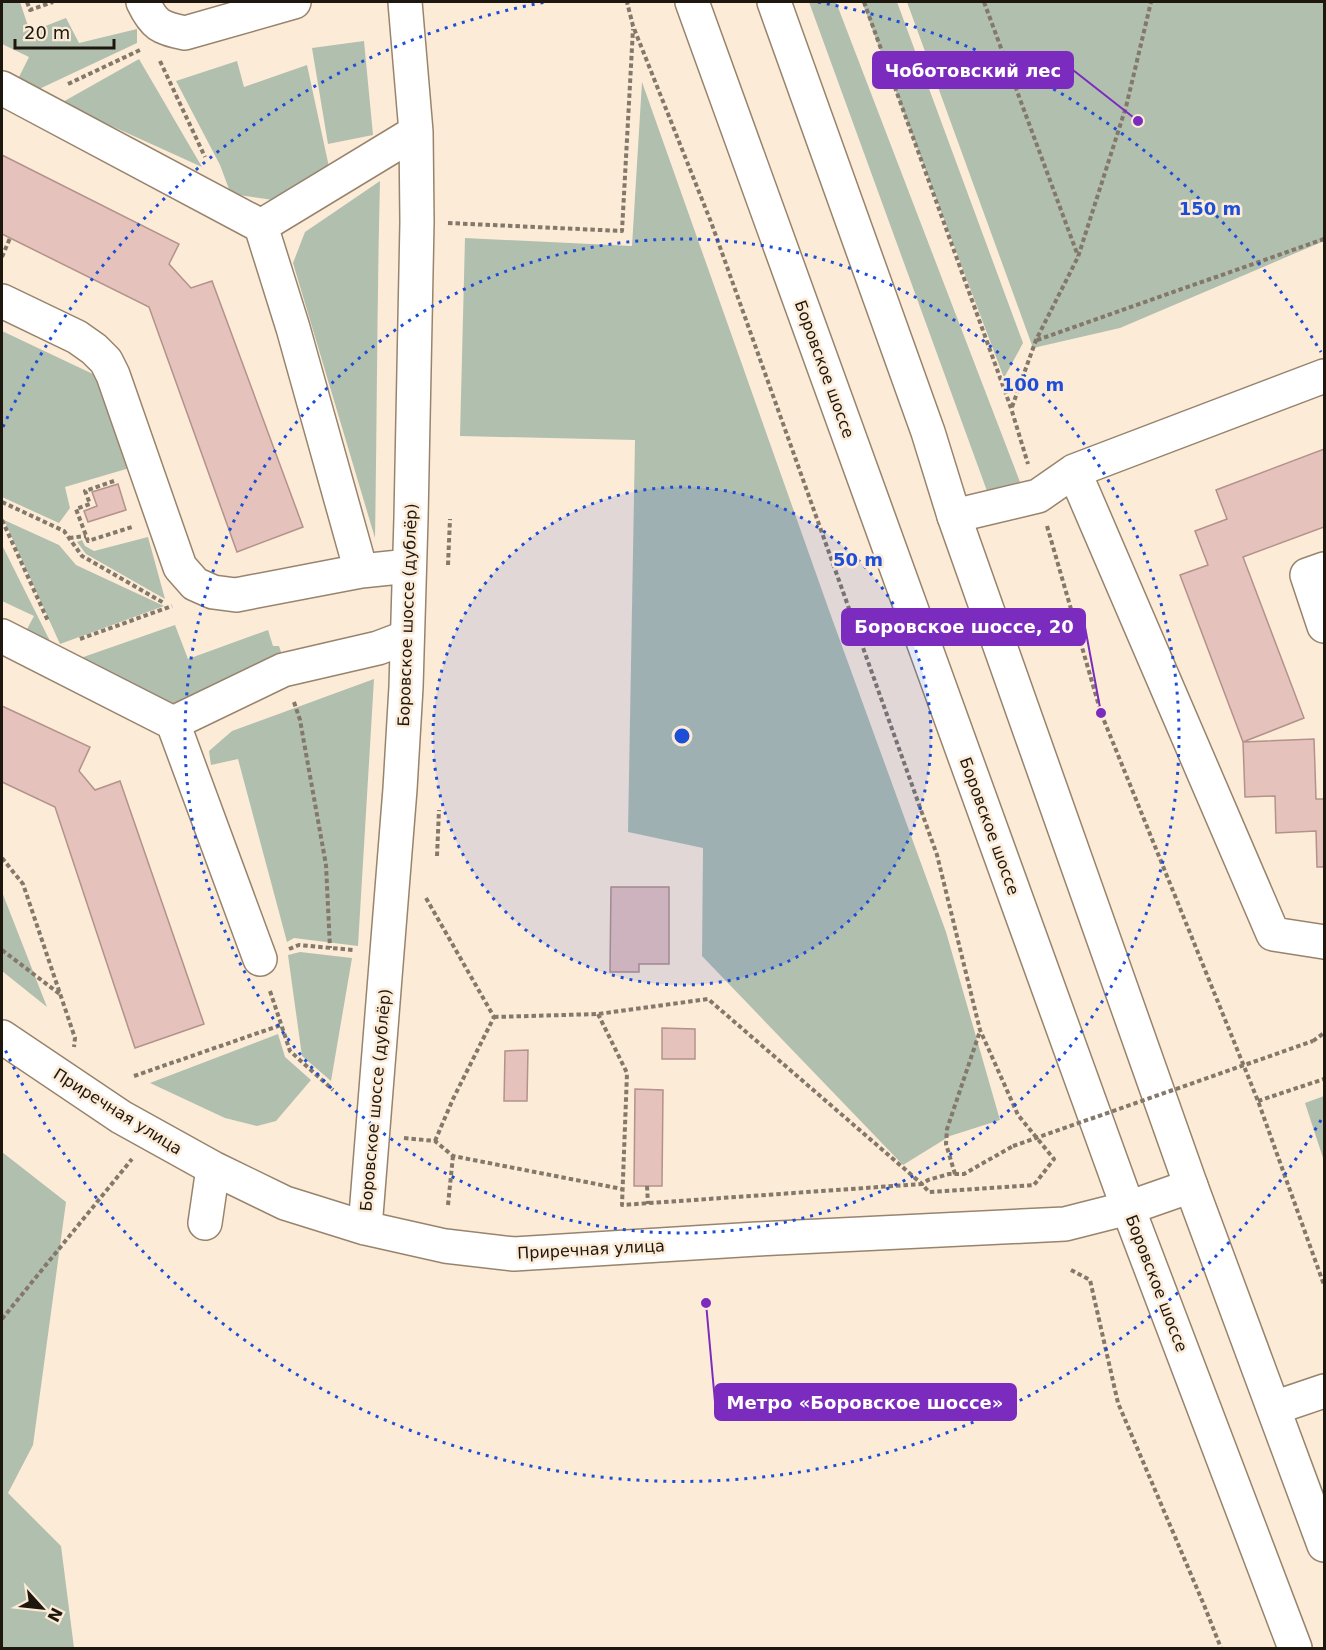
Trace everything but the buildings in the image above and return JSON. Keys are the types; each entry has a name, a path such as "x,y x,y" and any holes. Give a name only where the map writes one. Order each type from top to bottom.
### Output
{"main road":[{"path":"143,2 151,19 168,30 185,33 294,2"},
{"name":"Боровское шоссе (дублёр)","path":"365,1228 400,789 413,459 417,222 416,132 405,2"},
{"name":"Боровское шоссе","path":"692,2 1128,1208 1296,1648"},
{"path":"774,2 928,432 954,516 1191,1186 1324,1545"},
{"path":"16,96 261,226 293,328 361,571"},
{"path":"261,226 416,132"},
{"path":"2,301 77,337 106,361 113,375 180,567 195,584 213,592 236,595 361,571 409,566"},
{"path":"954,516 1038,496 1074,471 1324,376"},
{"path":"1074,471 1274,933 1324,942"},
{"path":"1324,569 1307,575 1324,626"},
{"path":"2,636 56,654 173,723 260,959"},
{"path":"173,723 283,670 378,648 407,638"},
{"name":"Приречная улица","path":"2,1037 151,1135 285,1203 365,1228 445,1246 514,1254 1065,1224 1128,1208 1191,1186"},
{"path":"205,1223 213,1168"},
{"path":"1274,1408 1324,1391"}],"path":[{"path":"27,2 30,10 53,2"},
{"path":"494,1017 598,1014 708,999 929,1192 1034,1185 1054,1159 1018,1115 980,1030 937,855 711,222 633,26 627,2"},
{"path":"864,2 1011,408 1101,713 1258,1101 1324,1285"},
{"path":"984,2 1078,257"},
{"path":"1011,408 1036,340 1078,257 1126,107 1151,2"},
{"path":"417,222 622,231 633,26"},
{"path":"16,96 185,33"},
{"path":"152,44 214,175 213,201"},
{"path":"2,257 10,238"},
{"path":"1036,340 1324,239"},
{"path":"146,471 85,491 90,504 76,509 88,542 163,517"},
{"path":"2,502 64,531 82,556 170,606"},
{"path":"448,564 450,519"},
{"path":"3,520 56,654 170,606 213,592"},
{"path":"2,527 3,520"},
{"path":"69,538 86,536"},
{"path":"300,720 326,865 330,948"},
{"path":"436,856 439,810"},
{"path":"2,858 23,884 75,1038 69,1083"},
{"path":"427,899 494,1017"},
{"path":"299,945 387,954"},
{"path":"2,950 61,995"},
{"path":"260,959 290,1051 333,1090"},
{"path":"598,1014 627,1073 622,1205 922,1184 928,1180 964,1174 1013,1146 1313,1041 1324,1033"},
{"path":"435,1141 494,1017"},
{"path":"134,1076 281,1025"},
{"path":"955,1174 946,1144 947,1129 980,1030"},
{"path":"1258,1101 1324,1079"},
{"path":"2,1318 151,1135"},
{"path":"402,1138 435,1141 453,1156 622,1189"},
{"path":"448,1205 453,1156"},
{"path":"647,1186 648,1204"},
{"path":"1071,1270 1090,1280 1118,1404 1221,1648"}],"green space":[{"path":"2,2 20,2 30,32 66,18 79,43 137,29 137,43 37,90 17,81 29,57 2,44"},
{"path":"809,2 836,2 1020,482 987,491"},
{"path":"862,2 897,2 1023,343 1004,378"},
{"path":"907,2 1324,2 1324,241 1120,328 1033,348"},
{"path":"364,41 373,135 328,144 312,48"},
{"path":"139,59 202,167 61,103"},
{"path":"237,61 244,87 307,65 329,167 273,200 239,195 229,189 220,165 176,81"},
{"path":"642,82 946,932 1000,1120 950,1136 903,1165 702,956 703,848 628,832 635,440 460,436 465,238 632,246"},
{"path":"380,181 375,538 293,263 305,232"},
{"path":"2,331 95,375 133,467 65,487 70,508 59,523 2,497"},
{"path":"4,520 59,545 76,565 164,606 60,644"},
{"path":"148,537 165,599 86,554 77,542 82,540 85,546 94,551"},
{"path":"2,545 51,643 26,631 34,616 2,601"},
{"path":"175,625 188,659 268,630 273,646 279,646 284,661 174,703 162,703 72,661"},
{"path":"374,679 358,946 294,938 287,942 238,759 211,765 209,751 232,731"},
{"path":"2,892 47,1007 2,971"},
{"path":"300,952 352,958 331,1081 302,1056 288,955"},
{"path":"278,1034 285,1057 311,1080 276,1121 257,1126 225,1118 150,1083"},
{"path":"1324,1096 1324,1161 1305,1103"},
{"path":"2,1152 66,1202 33,1445 8,1493 61,1546 74,1648 2,1648"}],"place":[{"name":"Чоботовский лес","path":"1138,121"},
{"name":"Боровское шоссе, 20","path":"1101,713"},
{"name":"Метро «Боровское шоссе»","path":"706,1303"}]}
